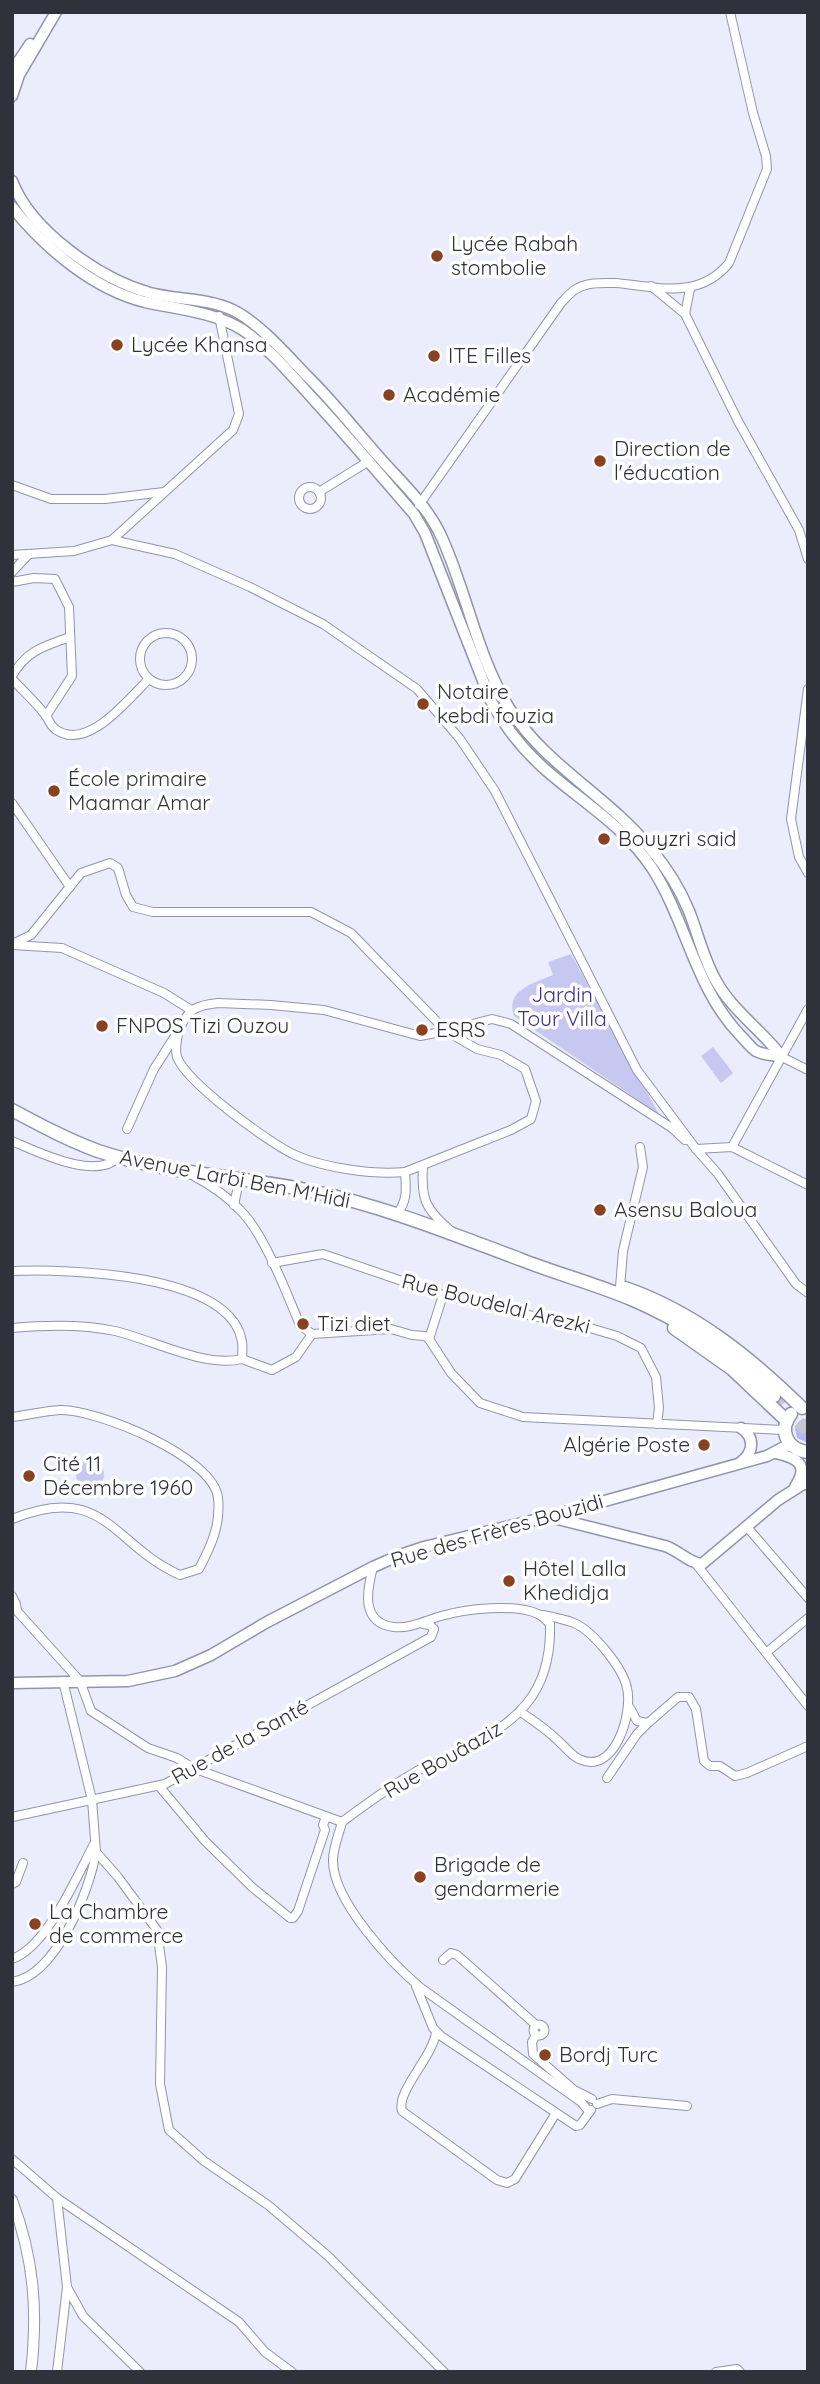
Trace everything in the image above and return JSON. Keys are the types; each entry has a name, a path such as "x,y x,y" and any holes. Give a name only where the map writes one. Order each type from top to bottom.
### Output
{"main road":[{"path":"12,71 54,12"},
{"path":"12,96 14,81 54,12"},
{"path":"12,180 28,208 50,233 82,259 110,277 153,293 234,310 283,351 310,379 442,537 491,674 510,710 538,746 620,816 660,859 689,911 703,955 728,1001 770,1041 782,1057"},
{"path":"12,207 43,243 101,283 142,301 219,319 243,330 266,350 416,508 491,701 500,717 547,771 613,823 635,845 653,869 678,917 694,960 719,1010 757,1052 782,1057"},
{"name":"Avenue Larbi Ben M'Hidi","path":"12,1101 53,1125 65,1138"},
{"name":"Avenue Larbi Ben M'Hidi","path":"12,1110 65,1138 119,1157 311,1191 397,1214 604,1288 652,1308 695,1331 778,1393 806,1405"},
{"name":"Avenue Larbi Ben M'Hidi","path":"12,1119 48,1135 65,1138"},
{"name":"Avenue Larbi Ben M'Hidi","path":"604,1288 620,1287 653,1298 686,1315 729,1343 778,1393"},
{"name":"Avenue Larbi Ben M'Hidi","path":"604,1288 619,1301 649,1314 699,1345 740,1376 785,1425"},
{"path":"806,1405 791,1414 785,1425 790,1444 798,1450 808,1452"},
{"path":"737,1464 748,1455 752,1447 748,1433 741,1428"},
{"name":"Rue des Frères Bouzidi","path":"12,1683 128,1681 175,1671 211,1655 267,1622 373,1567 424,1547 547,1517 737,1464 776,1453 790,1444"},
{"path":"776,1453 795,1458 800,1465 801,1477 794,1489"},
{"path":"547,1517 665,1546 696,1564 704,1563 807,1481"}],"street":[{"path":"416,508 561,303 576,289 587,284 607,283 690,289 720,273 729,263 767,169 730,12"},
{"path":"651,286 685,314 738,421 799,530 807,552"},
{"path":"685,314 690,289"},
{"path":"12,555 74,551 112,540 233,430 239,414 218,305"},
{"path":"319,492 369,461"},
{"path":"12,485 51,499 105,499 166,491"},
{"path":"112,540 175,554 250,587 323,624 417,689 460,739 495,791 637,1070 718,1174 796,1284 808,1293"},
{"path":"12,572 29,554"},
{"path":"12,582 34,578 55,579 69,607 72,676 46,716"},
{"path":"165,633 182,638 191,653 192,662 184,678 169,685 161,685 149,679 139,662 143,646 148,639 165,633"},
{"path":"70,637 41,647 19,662 12,677 46,716 52,727 65,735 83,735 102,725 149,679"},
{"path":"808,689 791,819 799,857 808,873"},
{"path":"12,803 70,887"},
{"path":"12,945 31,935 81,873 110,863 118,868 126,895 133,907 153,912 311,912 351,933 446,1031 477,1049 501,1055 525,1069 536,1101 531,1119 511,1130 405,1172 335,1166 295,1155 285,1149 258,1131 185,1072 176,1055 179,1030"},
{"path":"12,945 62,948 164,993 191,1010"},
{"path":"127,1129 154,1069 191,1010 199,1005 271,1005 324,1010 420,1036 492,1019 511,1024 672,1128 696,1149 732,1147 808,1185"},
{"path":"732,1147 808,1009"},
{"path":"782,1057 808,1070"},
{"path":"12,1141 40,1153 83,1165 105,1166 119,1157"},
{"path":"620,1287 624,1243 643,1167 640,1147"},
{"path":"423,1166 422,1191 430,1213 455,1235"},
{"path":"183,1170 207,1183 242,1211 272,1263 300,1325 312,1334 391,1329 425,1336 451,1373 480,1403 523,1416 741,1428 785,1425"},
{"path":"397,1214 406,1197 405,1172"},
{"path":"234,1205 239,1186 245,1180"},
{"name":"Rue Boudelal Arezki","path":"272,1263 323,1254 443,1295 528,1315 573,1322 617,1336 641,1348 656,1377 659,1408 657,1424"},
{"path":"12,1271 45,1270 124,1275 182,1289 214,1306 230,1319 242,1342 242,1359"},
{"path":"429,1339 443,1295"},
{"path":"12,1328 70,1326 114,1331 201,1357 228,1362 242,1359 272,1370 296,1357 312,1334"},
{"path":"12,1417 62,1410 108,1420 159,1442 200,1467 218,1496 215,1539 199,1569 180,1575 166,1569 117,1528 94,1513 62,1508 34,1510 12,1520"},
{"path":"747,1527 808,1598"},
{"path":"696,1564 808,1706"},
{"path":"373,1567 367,1592 370,1612 381,1625 397,1628 457,1613 516,1608 572,1622 592,1636 625,1682 628,1720 613,1749 607,1755 592,1761 578,1759 521,1712"},
{"path":"12,1596 17,1611 80,1681 91,1710 148,1748 177,1758 193,1768 342,1822 333,1860 336,1878 348,1905 375,1943 415,1983 512,2055 573,2097 592,2106"},
{"name":"Rue Bouâaziz","path":"342,1822 418,1771 458,1753 521,1712 539,1684 551,1646 550,1624 540,1614"},
{"path":"767,1653 808,1618"},
{"name":"Rue de la Santé","path":"12,1816 159,1786 431,1637 434,1629 430,1625 420,1623"},
{"path":"12,1982 22,1980 48,1959 64,1937 91,1877 95,1848 92,1800 63,1681"},
{"path":"607,1777 637,1734 678,1697 689,1697 696,1709 704,1761 710,1766 720,1766 735,1776 808,1746"},
{"path":"629,1706 637,1721 648,1723"},
{"path":"159,1786 224,1860 290,1918 298,1911 325,1830 323,1825 326,1817"},
{"path":"12,1959 20,1956 47,1928 95,1848"},
{"path":"95,1848 157,1930 162,1967 160,2084 169,2130 204,2161 268,2205 328,2256 444,2372"},
{"path":"12,1884 16,1882 23,1863"},
{"path":"443,1960 451,1953 457,1955 536,2030 532,2042 533,2054 592,2106"},
{"path":"415,1983 436,2032 576,2126 580,2125 592,2106 603,2100 687,2106"},
{"path":"436,2032 433,2047 402,2099 402,2111 497,2180 507,2183 514,2179 556,2113"},
{"path":"12,2159 57,2198 239,2322 265,2352 292,2372"},
{"path":"57,2198 66,2287 57,2372"},
{"path":"12,2200 25,2235 33,2281 36,2331 31,2372"},
{"path":"66,2287 83,2316 140,2372"},
{"path":"716,2372 737,2369 740,2372"}],"green space":[{"name":"Jardin Tour Villa","path":"571,954 659,1114 514,1016 512,1007 517,994 553,975 548,962"},
{"path":"713,1047 733,1073 721,1083 701,1056"},
{"path":"90,1460 100,1464 104,1474 100,1484 90,1488 80,1484 76,1474 80,1464"}],"shaded area":[{"path":"808,1418 808,1443 797,1438 795,1429 799,1421"}],"tunnel":[{"path":"774,1396 808,1432"}],"place":[{"name":"Lycée Rabah stombolie","path":"437,256"},
{"name":"Lycée Khansa","path":"117,345"},
{"name":"ITE Filles","path":"434,356"},
{"name":"Académie","path":"389,395"},
{"name":"Direction de l'éducation","path":"600,461"},
{"name":"Notaire kebdi fouzia","path":"423,704"},
{"name":"École primaire Maamar Amar","path":"54,791"},
{"name":"Bouyzri said","path":"604,839"},
{"name":"FNPOS Tizi Ouzou","path":"102,1026"},
{"name":"ESRS","path":"422,1030"},
{"name":"Asensu Baloua","path":"600,1210"},
{"name":"Tizi diet","path":"303,1324"},
{"name":"Algérie Poste","path":"704,1445"},
{"name":"Cité 11 Décembre 1960","path":"29,1476"},
{"name":"Hôtel Lalla Khedidja","path":"509,1581"},
{"name":"Brigade de gendarmerie","path":"420,1877"},
{"name":"La Chambre de commerce","path":"35,1924"},
{"name":"Bordj Turc","path":"545,2055"}]}
